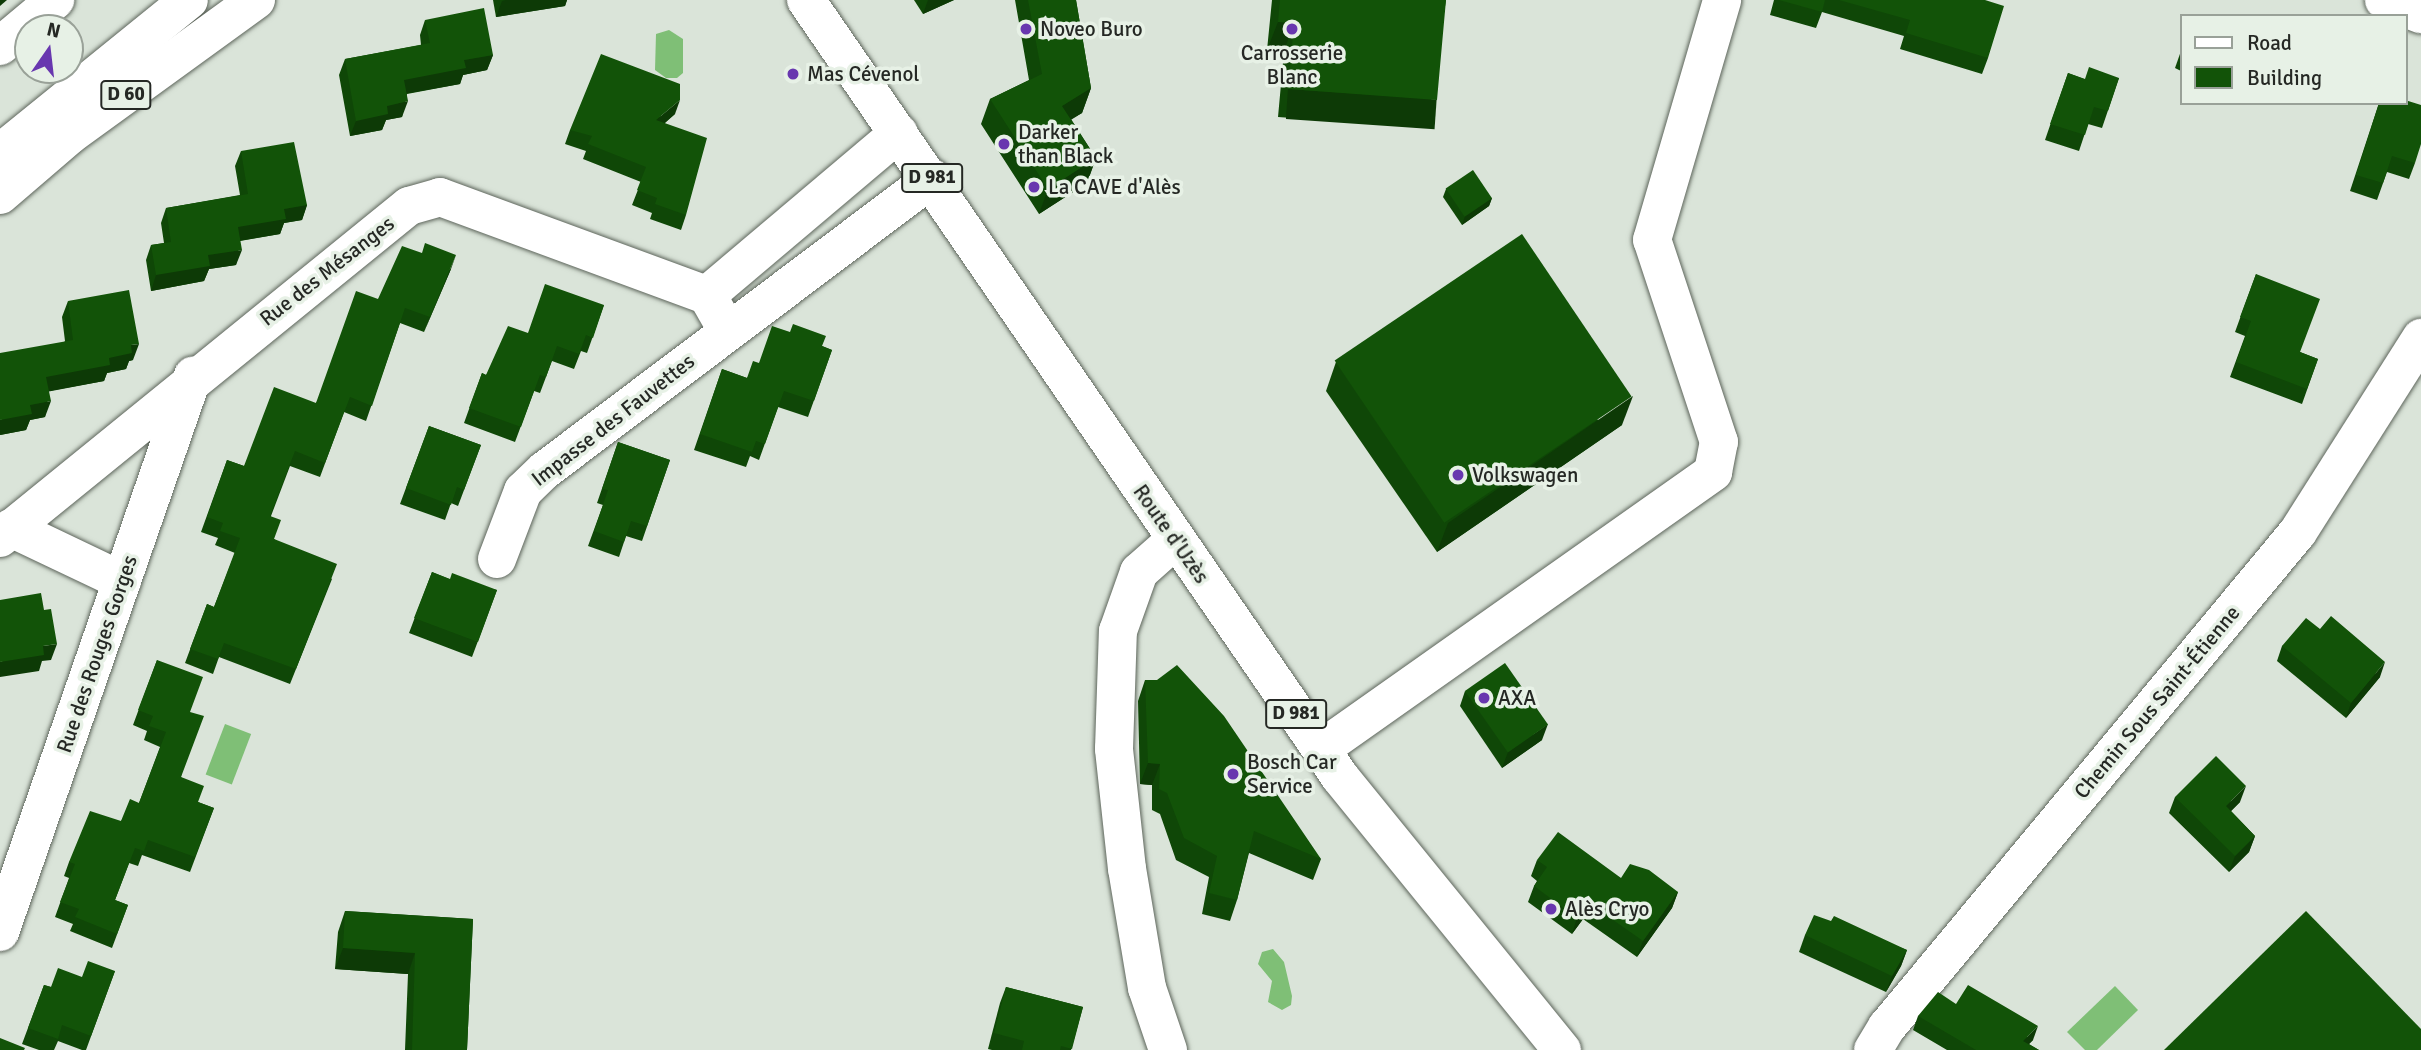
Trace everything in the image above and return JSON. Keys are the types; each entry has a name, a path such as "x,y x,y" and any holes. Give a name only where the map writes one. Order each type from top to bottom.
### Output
{"street":[{"path":"0,46 55,0"},
{"name":"D 60","path":"0,153 189,0"},
{"name":"D 60","path":"0,195 70,135 256,0"},
{"name":"Route d'Uzès","path":"806,0 932,178 1175,540 1321,749 1562,1050"},
{"path":"1321,749 1713,472 1719,442 1652,240 1722,0"},
{"path":"2384,0 2421,15"},
{"path":"899,134 707,295 727,330 932,178"},
{"name":"Rue des Mésanges","path":"6,533 194,376 408,206 440,197 707,295"},
{"name":"Impasse des Fauvettes","path":"497,559 523,491 727,330"},
{"name":"Chemin Sous Saint-Étienne","path":"1872,1050 1886,1027 2298,532 2421,338"},
{"name":"Rue des Rouges Gorges","path":"0,932 194,376"},
{"path":"6,533 122,582"},
{"path":"1168,1050 1147,988 1126,869 1114,749 1118,631 1139,572 1175,540"}],"shaded area":[{"path":"669,30 683,39 683,73 677,78 666,78 655,70 656,34"},
{"path":"225,724 251,734 232,784 206,774"},
{"path":"1273,949 1284,962 1292,996 1291,1005 1282,1010 1268,1002 1272,981 1258,964 1262,952"},
{"path":"2115,986 2138,1010 2097,1050 2085,1050 2067,1032"}],"building":[{"path":"1028,0 1076,0 1091,88 1062,106 1096,158 1048,189 990,99 1042,74"},
{"path":"1280,0 1446,0 1437,100 1288,89 1294,23 1278,22"},
{"path":"1779,0 1825,0 1822,12"},
{"path":"1839,0 1985,0 2004,6 1988,58 1906,33 1910,20"},
{"path":"484,8 493,55 464,60 466,68 404,80 408,101 387,106 388,114 356,121 345,59 430,43 425,20"},
{"path":"601,54 680,84 680,100 656,120 707,138 686,215 655,204 657,198 637,190 646,167 588,144 592,136 570,130"},
{"path":"2089,67 2119,78 2108,111 2094,107 2085,135 2050,124 2068,73 2085,79"},
{"path":"2407,101 2421,105 2421,144 2415,163 2392,156 2383,183 2356,175 2378,105 2407,105"},
{"path":"294,142 307,205 284,209 286,219 238,227 242,250 208,255 210,266 156,275 151,245 171,242 166,208 248,194 241,151"},
{"path":"1473,170 1492,198 1465,217 1446,188"},
{"path":"1522,234 1632,396 1444,523 1335,360"},
{"path":"425,243 456,255 430,317 405,308 372,406 350,397 325,463 295,451 270,516 281,520 274,539 337,564 296,669 224,643 218,659 190,649 207,604 214,607 240,538 220,531 223,523 207,517 227,460 244,466 274,387 316,403 356,291 378,299 402,246 422,253"},
{"path":"2256,274 2320,299 2300,352 2318,359 2307,389 2236,362 2251,321 2240,317"},
{"path":"545,284 604,305 593,338 586,335 579,354 557,346 546,377 540,375 521,427 469,408 482,373 486,375 508,326 528,333"},
{"path":"129,290 139,344 131,345 132,353 109,358 110,365 46,377 51,401 30,405 32,414 0,420 0,353 73,340 68,301"},
{"path":"793,324 826,336 822,346 832,350 814,401 784,391 765,444 756,441 752,452 700,434 722,369 747,378 753,361 759,363 772,326 790,332"},
{"path":"429,426 481,445 464,490 457,487 451,505 406,488"},
{"path":"618,442 670,460 647,526 631,521 624,542 594,531 608,490 602,489"},
{"path":"432,572 450,579 452,573 497,590 478,642 414,618"},
{"path":"41,593 44,610 51,609 57,644 43,646 44,655 0,662 0,600"},
{"path":"2331,616 2385,662 2351,703 2282,646 2306,618 2320,629"},
{"path":"157,660 203,677 190,712 204,716 181,777 204,786 198,802 214,808 195,857 148,840 144,851 135,848 115,900 128,905 117,934 75,917 79,909 60,902 75,864 69,862 90,811 121,821 130,799 139,803 166,732 149,726 153,716 138,710"},
{"path":"1505,663 1548,724 1508,753 1465,691"},
{"path":"1177,665 1224,716 1321,859 1254,831 1237,900 1209,893 1217,856 1184,838 1167,793 1159,789 1160,764 1148,763 1145,680 1157,680"},
{"path":"2216,756 2246,786 2226,806 2255,836 2235,856 2175,797"},
{"path":"1558,832 1621,878 1630,864 1649,870 1678,892 1643,941 1589,903 1577,918 1534,886 1547,867 1537,860"},
{"path":"345,911 473,919 467,1050 412,1050 415,953 343,948"},
{"path":"2306,911 2421,1029 2421,1050 2164,1050"},
{"path":"1814,915 1831,921 1834,916 1907,950 1892,976 1805,935"},
{"path":"88,961 115,971 91,1036 62,1025 58,1039 28,1028 44,985 51,987 58,968 82,977"},
{"path":"1968,985 2038,1026 2023,1041 2039,1050 1976,1050 1918,1016 1938,992 1956,1004"},
{"path":"1006,987 1083,1007 1072,1049 1061,1046 1060,1050 1022,1050 1024,1041 994,1033"},
{"path":"0,1038 25,1048 0,1050"}],"place":[{"name":"Noveo Buro","path":"1026,29"},
{"name":"Carrosserie Blanc","path":"1292,29"},
{"name":"Mas Cévenol","path":"793,74"},
{"name":"Darker than Black","path":"1004,144"},
{"name":"La CAVE d'Alès","path":"1034,187"},
{"name":"Volkswagen","path":"1458,475"},
{"name":"AXA","path":"1484,698"},
{"name":"Bosch Car Service","path":"1233,774"},
{"name":"Alès Cryo","path":"1551,909"}]}
